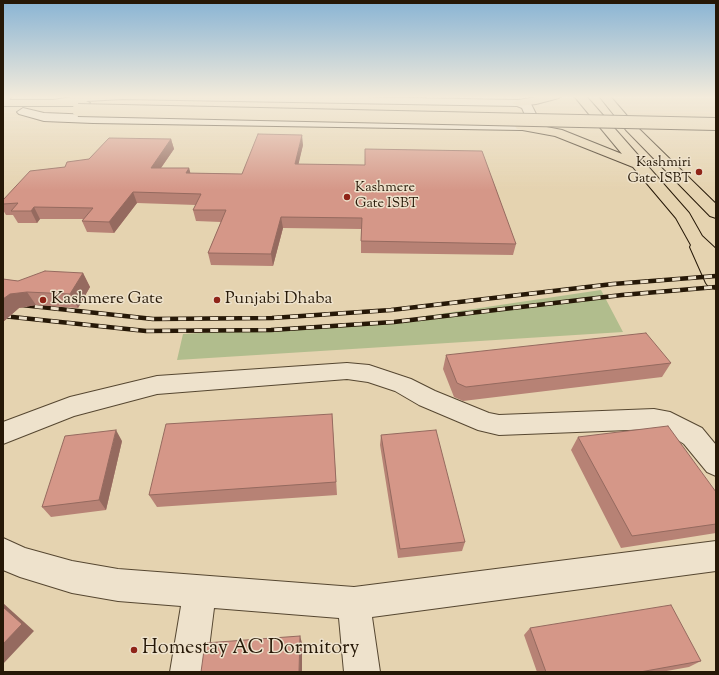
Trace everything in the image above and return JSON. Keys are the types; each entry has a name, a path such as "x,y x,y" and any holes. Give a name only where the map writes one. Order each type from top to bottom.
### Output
{"main road":[{"path":"530,128 568,136 636,164"},
{"path":"605,128 683,216 716,283"},
{"path":"630,128 716,213"},
{"path":"695,239 716,259"}],"street":[{"path":"3,433 70,407 157,385 347,371 369,374 403,385 427,398 487,423 499,425 654,419 670,422 693,436 716,464"},
{"path":"3,553 20,562 72,577 118,585 354,603 716,556"},
{"path":"188,672 200,591"},
{"path":"354,603 362,672"}],"green space":[{"path":"601,290 623,332 177,360 183,334 399,320"}],"building":[{"path":"258,134 302,135 295,164 365,165 365,149 482,151 516,244 361,241 362,218 281,217 271,254 208,253 226,210 193,210 201,194 133,192 109,222 82,221 93,208 34,207 31,211 11,211 18,203 3,204 3,200 30,171 65,167 67,162 89,159 109,138 171,139 151,168 189,168 186,173 242,174"},
{"path":"45,271 83,273 70,294 27,292 10,294 3,299 3,279 18,281"},
{"path":"646,333 671,363 466,387 457,383 446,355"},
{"path":"332,414 336,482 149,495 166,424"},
{"path":"668,426 716,492 716,524 632,536 578,437"},
{"path":"116,430 99,500 42,507 65,436"},
{"path":"436,430 465,542 400,549 381,435"},
{"path":"671,605 701,661 640,672 546,672 530,628"},
{"path":"3,607 22,624 3,644"},
{"path":"300,636 299,672 201,672 205,643"}],"railway":[{"path":"3,303 153,319 272,318 391,310 613,284 716,276"},
{"path":"3,316 146,331 271,330 394,322 622,295 716,287"}],"place":[{"name":"Kashmiri Gate ISBT","path":"699,172"},
{"name":"Kashmere Gate ISBT","path":"347,197"},
{"name":"Kashmere Gate","path":"43,300"},
{"name":"Punjabi Dhaba","path":"217,300"},
{"name":"Homestay AC Dormitory","path":"134,650"}]}
